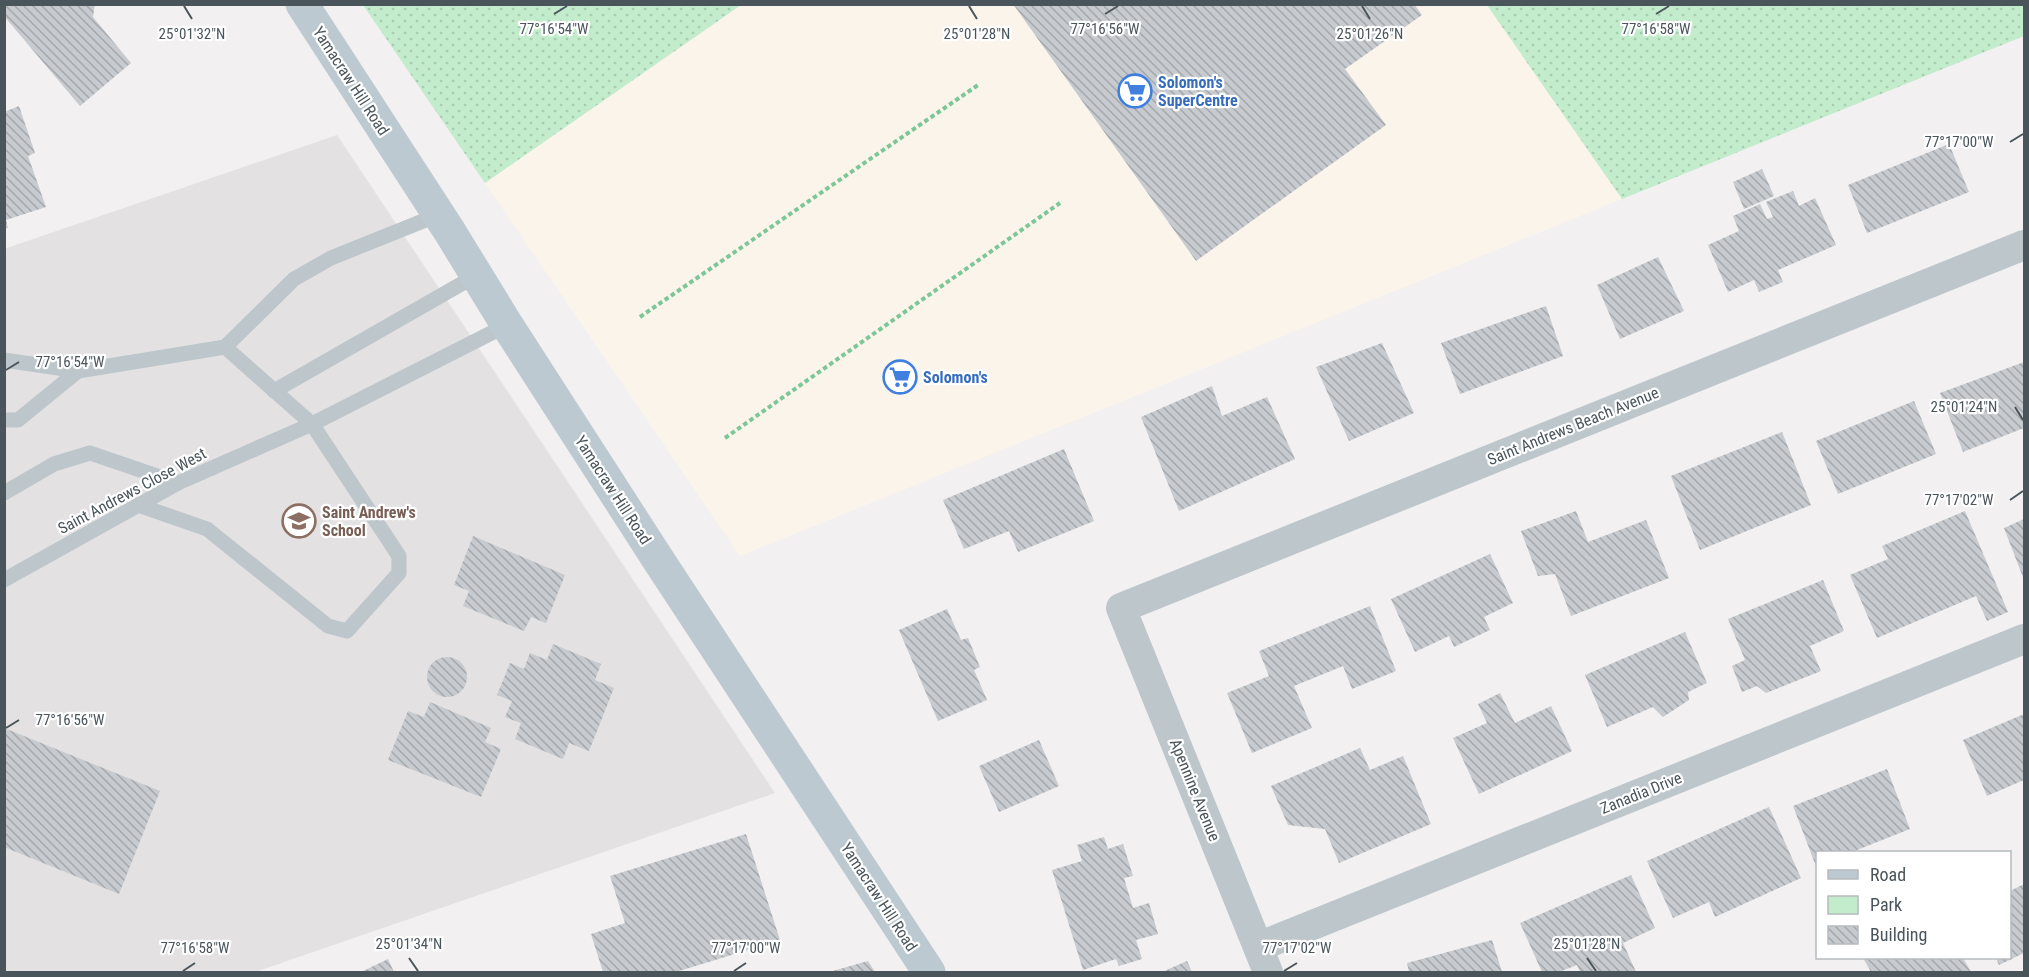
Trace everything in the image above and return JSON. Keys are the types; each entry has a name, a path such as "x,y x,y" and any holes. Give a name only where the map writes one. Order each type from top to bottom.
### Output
{"main road":[{"name":"Yamacraw Hill Road","path":"302,4 661,564 929,972"}],"street":[{"name":"Saint Andrews Beach Avenue","path":"1121,608 2025,245"},
{"name":"Apennine Avenue","path":"1121,608 1263,959"},
{"name":"Zanadia Drive","path":"1263,959 2025,639"}],"lane":[{"path":"4,360 78,371 225,347 294,279 331,258 438,214"},
{"path":"274,391 477,275"},
{"name":"Saint Andrews Close West","path":"4,580 178,483 312,424 507,325"},
{"path":"138,505 207,529 328,626 347,631 399,573 399,556 312,424 225,347"},
{"path":"4,420 18,420 78,371"},
{"path":"4,493 54,464 90,453 178,483"}],"path":[{"path":"640,316 978,85"},
{"path":"726,438 1060,203"}],"shaded area":[{"name":"Solomon's","path":"1487,4 1622,199 740,556 485,183 741,5"},
{"name":"Saint Andrew's School","path":"337,135 775,793 255,972 5,972 4,249"}],"green space":[{"path":"363,5 741,5 485,183"},
{"path":"1487,5 2024,5 2024,36 1622,199"}],"building":[{"path":"4,4 95,4 93,17 131,63 80,106 4,16"},
{"path":"1013,4 1414,4 1422,15 1345,69 1386,125 1196,261"},
{"path":"19,106 35,153 28,156 46,207 6,220 8,228 4,229 4,112"},
{"path":"1949,144 1969,192 1867,233 1848,185"},
{"path":"1762,169 1774,196 1744,209 1733,182"},
{"path":"1793,191 1799,206 1815,198 1836,245 1778,270 1783,282 1759,292 1754,280 1728,292 1708,245 1739,231 1733,216 1760,204 1767,219 1773,217 1766,202"},
{"path":"1658,257 1684,311 1620,339 1597,285"},
{"path":"1546,306 1563,356 1460,394 1441,343"},
{"path":"1382,343 1414,413 1349,441 1316,367"},
{"path":"2024,362 2024,428 1963,452 1940,393"},
{"path":"1212,386 1222,416 1267,397 1295,459 1179,511 1141,417"},
{"path":"1914,401 1936,454 1838,494 1816,441"},
{"path":"1782,432 1811,505 1700,550 1671,476"},
{"path":"1064,449 1094,521 1018,552 1009,531 964,549 943,500"},
{"path":"1576,511 1588,542 1646,520 1669,578 1571,616 1555,574 1538,576 1521,531"},
{"path":"1965,511 2008,612 1987,621 1976,596 1877,638 1850,575 1888,559 1882,546"},
{"path":"2024,519 2024,580 2004,528"},
{"path":"473,536 565,575 546,623 531,617 524,631 463,606 469,591 454,585"},
{"path":"1490,554 1513,603 1484,617 1490,630 1454,647 1449,636 1415,652 1391,599"},
{"path":"1823,580 1844,631 1810,646 1821,671 1766,693 1757,686 1742,692 1732,666 1745,660 1728,619"},
{"path":"1370,606 1396,671 1352,689 1343,666 1294,686 1312,728 1252,753 1227,693 1269,676 1259,651"},
{"path":"947,609 961,640 968,638 980,667 974,670 987,700 938,721 899,630"},
{"path":"1685,632 1707,683 1688,692 1689,700 1663,717 1653,707 1607,727 1585,675"},
{"path":"553,644 601,664 595,680 614,688 589,751 569,743 563,759 515,739 521,723 505,717 512,701 497,695 510,663 524,669 530,653 547,660"},
{"path":"447,657 455,658 461,663 466,669 466,685 461,691 455,696 447,697 439,696 433,691 428,685 427,677 428,669 433,663 439,658"},
{"path":"1500,693 1515,723 1551,706 1572,751 1479,794 1453,738 1487,723 1478,704"},
{"path":"430,702 491,728 485,742 501,749 481,797 388,760 408,711 424,717"},
{"path":"2024,714 2024,780 1987,796 1963,740"},
{"path":"4,728 160,791 119,894 4,847"},
{"path":"1039,740 1059,786 999,812 979,766"},
{"path":"1360,748 1370,770 1403,756 1431,824 1339,863 1325,829 1288,825 1271,786"},
{"path":"1887,769 1910,829 1855,851 1816,851 1816,866 1793,806"},
{"path":"1769,807 1801,878 1715,917 1709,902 1673,918 1647,861"},
{"path":"746,834 780,940 676,972 603,972 591,934 625,923 610,876"},
{"path":"1104,837 1108,849 1123,844 1133,876 1124,878 1133,908 1149,903 1158,934 1136,940 1142,959 1119,966 1116,959 1083,970 1052,870 1082,861 1077,845"},
{"path":"1631,875 1655,928 1623,943 1636,972 1580,972 1577,965 1559,972 1542,972 1520,923"},
{"path":"2024,884 2024,953 1999,965 1996,959 2011,959 2011,890"},
{"path":"1492,940 1502,972 1409,972 1407,963"},
{"path":"388,959 394,972 361,972"},
{"path":"1864,959 1964,959 1971,972 1871,972"},
{"path":"868,961 875,972 829,972"},
{"path":"1187,961 1192,972 1162,972"}],"place":[{"name":"Solomon's SuperCentre","path":"1135,91"},
{"name":"Solomon's","path":"900,377"},
{"name":"Saint Andrew's School","path":"299,521"}]}
